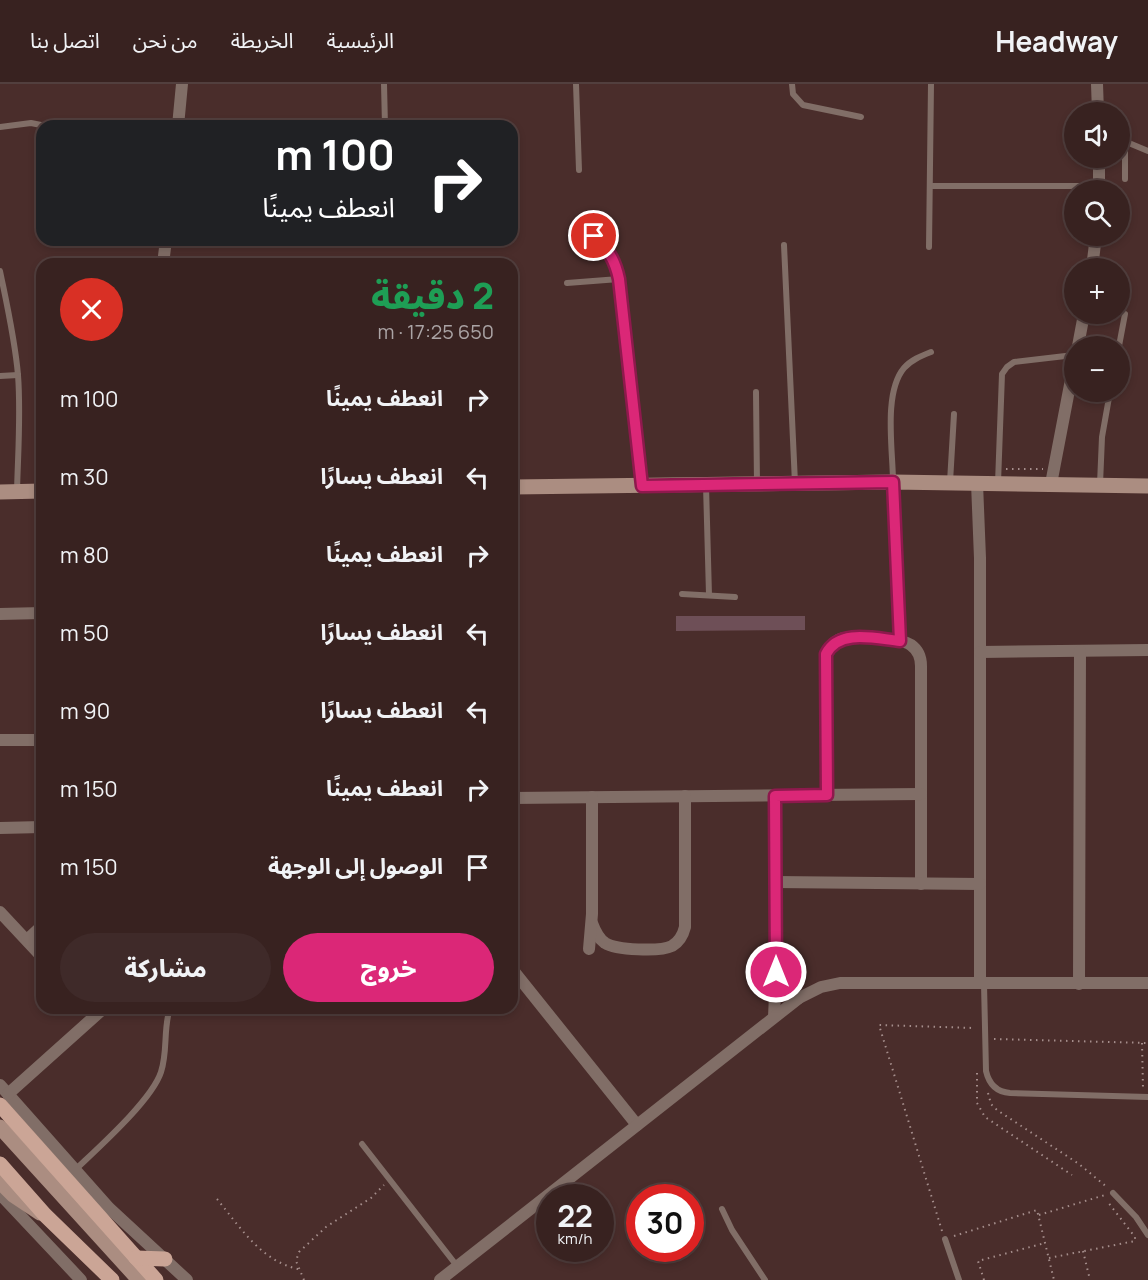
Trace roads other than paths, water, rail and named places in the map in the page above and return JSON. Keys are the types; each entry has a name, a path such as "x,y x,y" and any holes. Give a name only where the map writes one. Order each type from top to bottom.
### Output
{"main road":[{"path":"518,486 893,482 1148,486"},
{"path":"0,492 36,491"},
{"path":"3,1094 156,1280"},
{"path":"0,1128 139,1280"},
{"path":"0,1164 45,1215 112,1280"},
{"path":"0,1182 24,1202 45,1215"},
{"path":"136,1258 165,1259"}],"street":[{"path":"179,120 182,84"},
{"path":"1097,84 1098,102"},
{"path":"1051,484 1067,402"},
{"path":"893,482 900,641"},
{"path":"977,483 980,558 982,984"},
{"path":"0,614 36,613"},
{"path":"827,795 825,659 829,649 836,641 850,637 900,641 911,645 921,660 921,884"},
{"path":"980,652 1148,650"},
{"path":"1079,984 1080,651"},
{"path":"0,740 36,740"},
{"path":"518,798 921,794"},
{"path":"592,923 604,942 624,948 666,948 682,936 685,927 685,796"},
{"path":"774,1017 775,796"},
{"path":"589,950 592,923 592,797"},
{"path":"0,828 36,827"},
{"path":"775,882 980,884"},
{"path":"0,912 36,950"},
{"path":"27,940 36,932"},
{"path":"776,972 784,986 799,998"},
{"path":"518,976 637,1125"},
{"path":"440,1280 774,1017 799,998 821,987 840,983 1148,983"},
{"path":"92,1014 3,1094 109,1208 187,1280"},
{"path":"0,1194 81,1280"}],"lane":[{"path":"384,84 385,120"},
{"path":"576,84 579,170"},
{"path":"792,84 793,94 802,105 861,117"},
{"path":"929,247 931,84"},
{"path":"0,128 36,124"},
{"path":"1125,179 1123,141 1148,151"},
{"path":"930,186 1064,188"},
{"path":"578,228 594,236 607,249 616,264 642,486"},
{"path":"784,244 795,484"},
{"path":"0,271 18,375 20,402 17,491"},
{"path":"567,283 619,279"},
{"path":"893,482 892,426 896,382 904,368 917,358 932,352"},
{"path":"998,483 1002,374 1014,362 1064,356"},
{"path":"0,376 18,375"},
{"path":"756,392 757,484"},
{"path":"1100,484 1102,437 1108,402"},
{"path":"950,483 954,414"},
{"path":"706,485 709,595"},
{"path":"682,594 735,597"},
{"path":"982,984 986,1071 989,1082 998,1090 1005,1093 1145,1097"},
{"path":"75,1170 153,1089 163,1065 169,1014"},
{"path":"362,1144 457,1266"},
{"path":"1113,1193 1136,1217 1148,1234"},
{"path":"722,1209 732,1230 765,1280"},
{"path":"945,1239 959,1280"}]}
